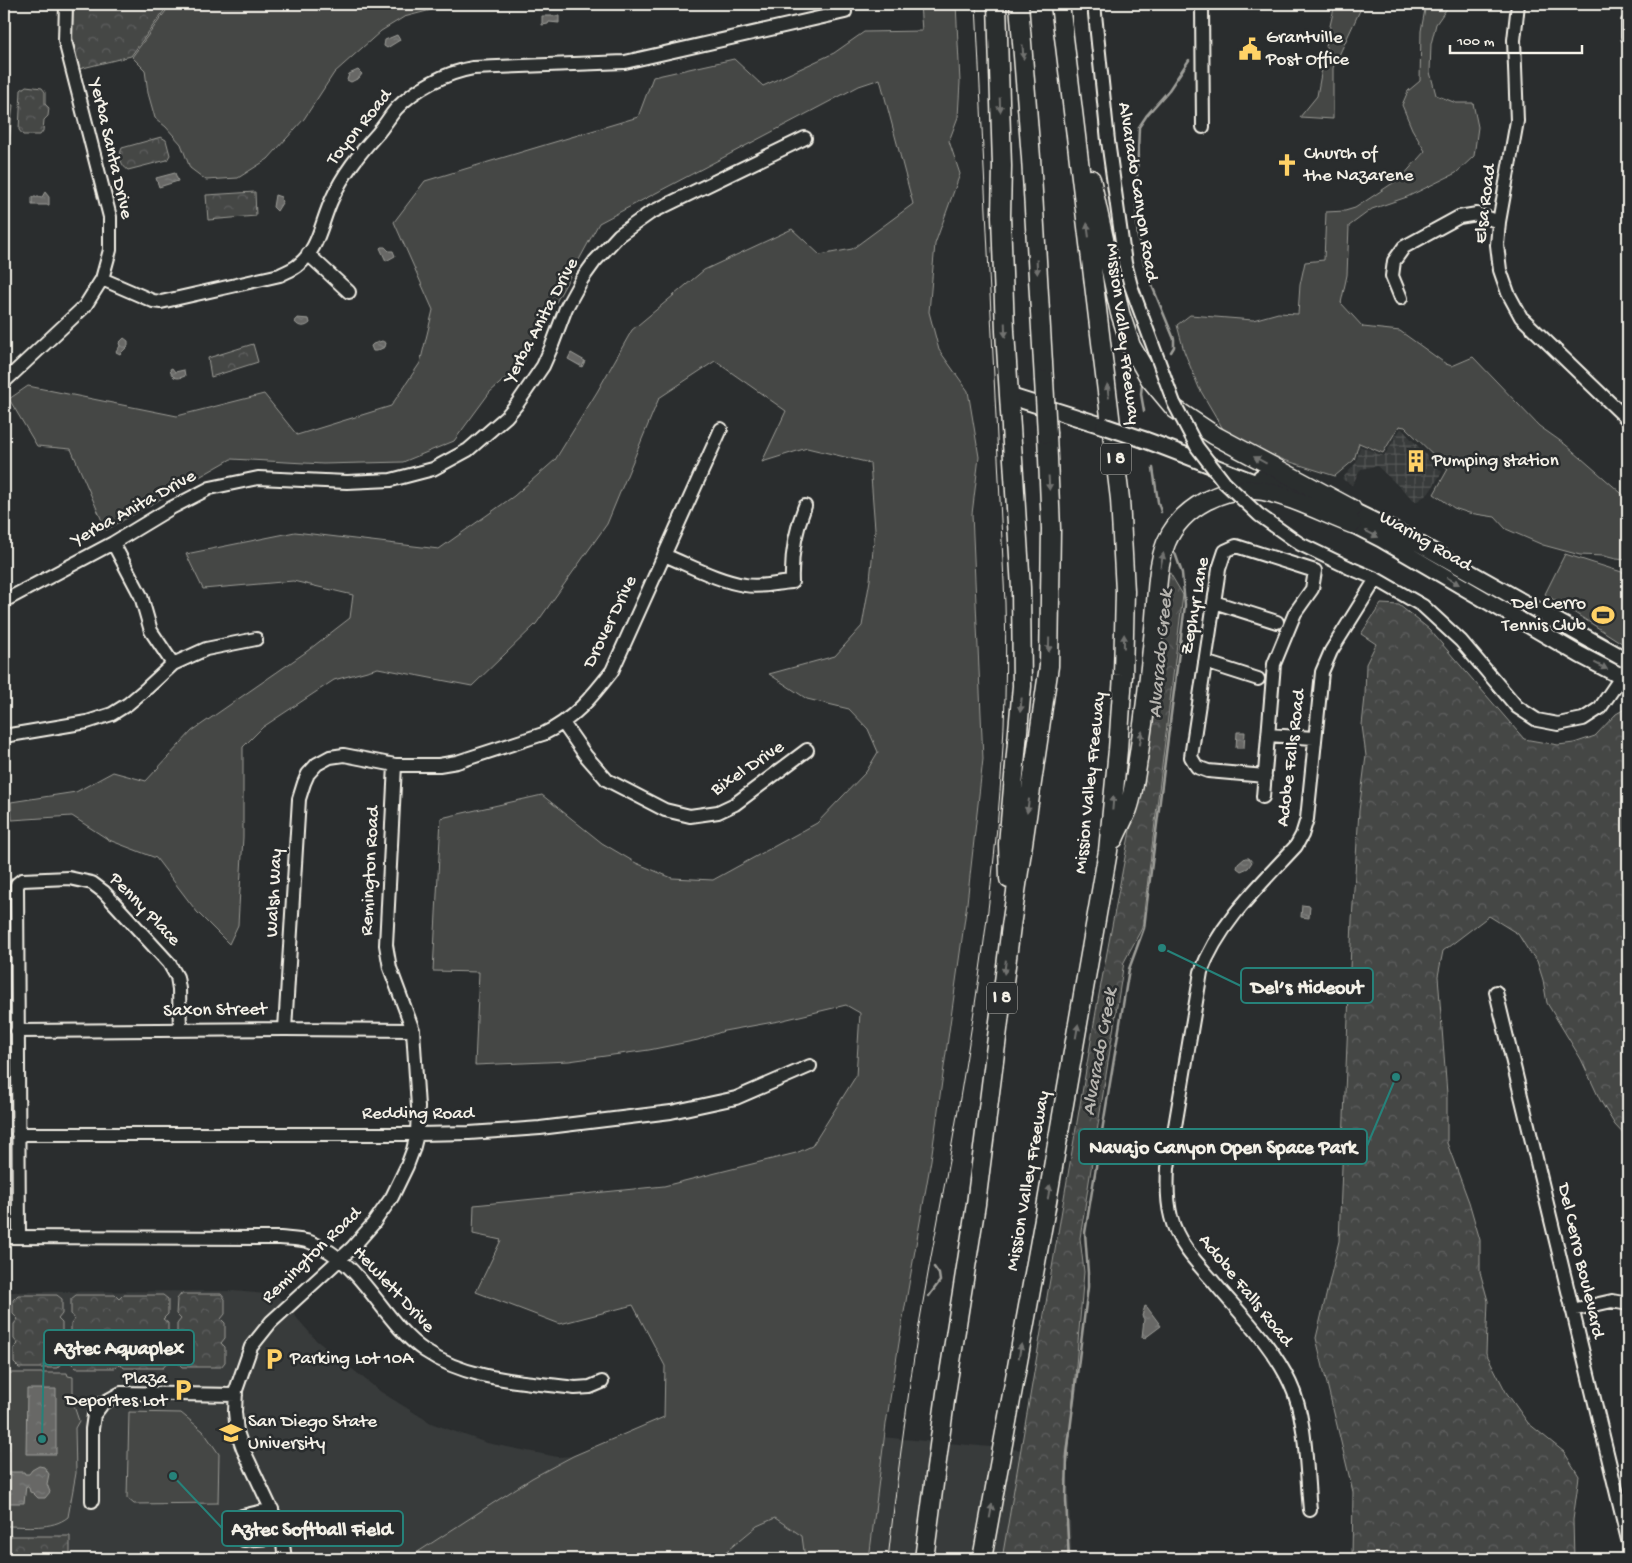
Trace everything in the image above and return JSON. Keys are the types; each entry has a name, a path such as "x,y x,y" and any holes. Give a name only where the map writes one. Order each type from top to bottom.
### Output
{"highway":[{"path":"997,4 1002,166 1001,216 1004,331 1021,588 1022,686 1008,844 1010,926"},
{"name":"I 8","path":"924,1559 946,1393 976,1204 1010,926 1048,666 1052,529 1030,148 1019,4"},
{"name":"Mission Valley Freeway","path":"982,1559 1046,1213 1108,851 1123,675 1124,591 1120,508 1114,441 1060,4"},
{"path":"1067,69 1120,313 1131,346 1150,379 1175,409 1214,436 1352,516"},
{"path":"1108,851 1129,808 1150,671 1161,560 1166,542 1173,530 1200,503 1221,494 1242,491 1262,491 1352,516"}],"main road":[{"name":"Waring Road","path":"1009,396 1193,457 1229,474 1407,537 1628,661"},
{"name":"Waring Road","path":"1352,516 1381,539 1580,655 1626,675"}],"street":[{"name":"Yerba Santa Drive","path":"4,382 85,306 102,279 110,250 110,217 65,42 66,4"},
{"name":"Alvarado Canyon Road","path":"1094,4 1108,141 1125,262 1131,286 1174,403 1198,447 1224,482 1259,515 1300,544 1376,579"},
{"path":"1202,4 1203,128"},
{"name":"Elsa Road","path":"1518,4 1514,40 1517,121 1499,222 1500,270 1508,293 1521,317 1628,420"},
{"name":"Toyon Road","path":"102,279 153,301 162,302 280,275 297,266 316,244 331,200 343,176 395,110 431,82 461,70 625,62 845,12"},
{"path":"1628,22 1628,37"},
{"name":"Yerba Anita Drive","path":"4,602 113,544 171,508 210,488 258,478 347,482 390,480 433,469 468,450 506,417 517,404 543,366 566,308 582,279 595,261 619,235 650,213 805,138"},
{"path":"1401,298 1392,276 1394,261 1404,247 1459,216 1477,214 1499,222"},
{"path":"308,254 349,292"},
{"name":"Drover Drive","path":"317,764 330,757 344,755 395,765 439,765 457,762 543,734 563,723 590,699 612,671 721,429"},
{"path":"664,555 730,582 746,586 792,582 794,541 798,522 805,506"},
{"path":"113,544 141,596 151,631 173,664"},
{"name":"Zephyr Lane","path":"1265,776 1208,771 1197,767 1191,757 1219,568 1225,551 1236,546 1315,571 1312,589 1294,613 1274,664 1268,735"},
{"path":"1376,579 1423,606 1441,621 1517,707 1537,720 1558,724 1583,720 1600,708 1626,675"},
{"name":"Adobe Falls Road","path":"1310,1510 1301,1417 1291,1385 1260,1337 1192,1258 1181,1241 1171,1218 1166,1189 1202,972 1213,948 1238,910 1296,846 1302,835 1307,819 1322,672 1331,651 1376,579"},
{"path":"1214,602 1277,622"},
{"path":"4,736 87,722 112,714 147,688 173,664 206,649 256,640"},
{"path":"1205,662 1258,679"},
{"name":"Bixel Drive","path":"563,723 586,756 608,780 665,810 690,816 718,812 735,804 807,750"},
{"path":"1263,797 1268,735 1314,738"},
{"name":"Walsh Way","path":"286,1028 299,799 308,774 317,764"},
{"name":"Remington Road","path":"285,1559 282,1537 272,1509 242,1449 234,1412 236,1395 252,1347 270,1322 368,1230 392,1197 407,1166 417,1134 417,1079 413,1030 390,968 386,945 395,765"},
{"name":"Penny Place","path":"17,1031 17,884 22,880 68,878 92,882 104,892 169,962 177,976 180,1030"},
{"name":"Del Cerro Boulevard","path":"1496,992 1628,1540"},
{"name":"Saxon Street","path":"17,1031 286,1028 413,1030"},
{"path":"17,1031 19,1237"},
{"name":"Redding Road","path":"18,1134 417,1134 469,1133 540,1128 671,1112 736,1098 810,1066"},
{"name":"Hewlett Drive","path":"4,1237 280,1238 310,1242 339,1258 360,1280 401,1331 424,1350 447,1364 481,1376 575,1388 590,1387 602,1382"},
{"path":"1572,1310 1612,1301 1628,1304"},
{"path":"92,1501 92,1429 94,1415 103,1403 111,1397 121,1392 236,1395"},
{"path":"272,1509 242,1516 234,1529 244,1540 282,1537"}],"shaded area":[{"path":"1401,428 1442,472 1429,493 1416,502 1377,466 1361,469 1352,485 1342,479 1356,463 1360,446 1384,456"},
{"name":"San Diego State University","path":"234,1291 277,1295 316,1340 381,1392 431,1423 487,1443 558,1457 573,1456 664,1417 1067,1454 1072,1559 4,1559 4,1292"}],"green space":[{"path":"74,4 169,4 131,56 79,69 72,34"},
{"path":"171,4 454,4 404,17 381,31 334,73 304,119 268,159 238,178 206,180 190,168 181,144 155,118 148,93 145,70 132,57"},
{"path":"920,4 956,4 960,82 958,117 949,141 960,174 935,244 929,312 939,350 968,391 979,457 972,514 983,759 967,903 931,1160 886,1424 869,1559 805,1559 802,1536 775,1518 757,1526 717,1559 407,1559 532,1478 573,1456 664,1417 665,1366 633,1305 560,1324 476,1292 501,1240 473,1234 474,1205 664,1186 796,1153 812,1146 856,1076 860,1013 846,1005 779,1021 724,1031 698,1040 649,1050 569,1061 475,1065 479,972 433,971 441,818 542,795 602,843 636,863 672,878 713,880 817,823 866,772 878,752 868,729 849,709 807,699 769,674 835,656 862,626 870,580 875,529 870,463 807,448 762,462 786,411 715,361 659,398 607,524 536,624 472,686 378,668 334,680 263,727 243,747 243,837 238,925 229,944 197,912 156,858 109,840 72,816 12,820 11,802 76,792 113,772 146,781 192,731 306,652 350,618 353,595 293,581 203,589 186,554 295,532 439,549 514,496 555,460 632,330 704,270 792,229 820,255 852,249 913,204 880,79 859,86 599,223 523,363 490,392 454,441 403,462 323,464 231,459 106,530 71,449 37,446 9,399 28,386 177,416 264,394 297,435 391,406 420,363 433,310 394,222 425,181 638,117 653,77 734,59 763,86 834,53 864,32 922,31"},
{"path":"1335,4 1363,4 1333,68 1333,119 1300,117 1317,96"},
{"path":"1426,4 1450,4 1436,24 1431,44 1430,72 1436,95 1456,103 1473,103 1478,127 1474,156 1456,173 1407,197 1372,209 1349,226 1347,275 1341,303 1363,327 1400,331 1446,364 1452,366 1473,357 1539,426 1566,445 1628,499 1628,560 1580,555 1543,545 1506,529 1495,517 1469,513 1454,508 1434,494 1448,469 1405,427 1399,426 1383,453 1359,443 1354,460 1335,476 1284,460 1226,434 1199,388 1184,351 1177,325 1190,315 1253,320 1278,313 1298,314 1300,285 1305,262 1324,260 1326,212 1345,211 1355,208 1402,177 1425,151 1412,129 1402,105 1408,91 1420,81 1421,31"},
{"path":"26,86 42,88 45,92 45,104 49,108 48,116 44,120 43,131 40,135 23,135 19,130 21,90"},
{"path":"4,104 13,105 8,152 4,152"},
{"path":"161,137 166,140 170,155 167,160 128,170 124,166 120,157 122,148"},
{"path":"255,192 256,216 208,220 206,195"},
{"path":"253,344 258,362 211,377 208,358"},
{"name":"Del Cerro Tennis Club","path":"1565,554 1628,574 1628,647 1545,594"},
{"path":"1167,568 1183,595 1142,928 1124,962 1080,1238 1084,1272 1066,1482 1068,1559 1002,1559 1098,1000 1146,746"},
{"path":"1381,604 1399,605 1429,629 1524,739 1558,745 1574,743 1595,736 1616,714 1628,707 1628,1139 1615,1125 1600,1100 1581,1059 1547,1003 1537,961 1518,934 1489,916 1443,951 1438,976 1447,1094 1447,1143 1469,1202 1480,1240 1480,1272 1488,1301 1486,1353 1506,1392 1528,1423 1564,1452 1579,1476 1573,1520 1574,1559 1352,1559 1353,1492 1316,1338 1339,1241 1352,920 1359,811 1366,756 1362,725 1366,664 1376,644 1361,634"},
{"path":"181,1294 221,1294 225,1299 225,1314 221,1319 225,1323 225,1338 221,1343 225,1347 225,1362 221,1367 182,1367 177,1362 177,1348 181,1343 177,1339 177,1324 181,1319 176,1314 177,1299"},
{"path":"18,1295 57,1295 62,1299 62,1314 58,1319 62,1323 62,1339 58,1343 62,1347 62,1362 57,1368 19,1368 14,1363 14,1348 18,1344 14,1339 14,1324 18,1319 13,1314 13,1300"},
{"path":"76,1295 115,1295 119,1299 123,1295 163,1295 168,1299 168,1314 163,1319 168,1323 168,1339 164,1343 168,1347 168,1362 163,1368 124,1368 120,1363 115,1368 76,1368 71,1363 71,1348 75,1343 71,1339 71,1324 75,1319 71,1314 71,1299"},
{"path":"9,1373 67,1373 68,1376 73,1377 73,1403 79,1421 75,1428 76,1473 68,1517 47,1526 6,1526 6,1523 4,1523 4,1450 9,1450"},
{"path":"129,1412 181,1413 203,1431 219,1454 218,1503 134,1504 127,1498"},
{"path":"4,1536 70,1536 70,1559 4,1559"}],"water":[{"path":"542,16 559,16 559,23 549,22 542,25"},
{"path":"397,35 400,40 387,48 384,46 385,40"},
{"path":"358,70 362,74 359,78 351,82 347,80 349,74"},
{"path":"175,173 178,181 159,187 156,178"},
{"path":"45,192 49,197 49,205 32,205 32,197 42,197"},
{"path":"275,195 281,197 282,203 277,211 273,207"},
{"path":"381,247 393,251 395,256 386,261"},
{"path":"297,318 309,319 310,323 300,326 295,322"},
{"path":"124,338 128,341 128,346 120,354 116,352 120,346 119,343"},
{"path":"382,341 386,343 385,347 373,351 371,346"},
{"path":"571,353 585,361 582,367 568,359"},
{"path":"172,368 175,372 184,370 185,376 175,377 170,369"},
{"path":"1237,732 1245,732 1244,748 1236,748"},
{"path":"1245,858 1249,858 1252,862 1248,868 1241,871 1237,868 1238,864"},
{"path":"1302,905 1310,906 1309,918 1301,917"},
{"path":"1145,1306 1161,1326 1145,1338 1142,1337 1144,1319 1142,1316"},
{"path":"27,1389 56,1389 56,1454 26,1454"},
{"path":"39,1466 44,1467 49,1474 47,1484 50,1492 45,1498 38,1498 26,1486 24,1503 10,1503 8,1500 4,1503 4,1492 10,1490 10,1472 29,1474"}],"waterway":[{"name":"Alvarado Creek","path":"1171,352 1174,347 1174,339 1146,271 1138,238 1136,201 1139,127 1169,90 1189,60"},
{"name":"Alvarado Creek","path":"1142,385 1141,394 1144,411"},
{"name":"Alvarado Creek","path":"1153,468 1161,512"},
{"name":"Alvarado Creek","path":"1069,1559 1066,1499 1067,1454 1088,1287 1085,1233 1129,969 1144,928 1185,605 1182,573 1175,553"},
{"path":"929,1296 940,1281 939,1274 934,1267"}],"tram line":[{"path":"888,1559 915,1349 959,1104 979,979 994,854 1004,729 1005,603 976,4"}],"place":[{"name":"Grantville Post Office","path":"1250,49"},
{"name":"Church of the Nazarene","path":"1287,165"},
{"name":"Pumping station","path":"1416,461"},
{"name":"Del Cerro Tennis Club","path":"1603,615"},
{"name":"Del’s Hideout","path":"1162,948"},
{"name":"Navajo Canyon Open Space Park","path":"1396,1077"},
{"name":"Parking Lot 10A","path":"274,1359"},
{"name":"Plaza Deportes Lot","path":"183,1390"},
{"name":"San Diego State University","path":"231,1433"},
{"name":"Aztec Aquaplex","path":"42,1439"},
{"name":"Aztec Softball Field","path":"173,1476"}]}
